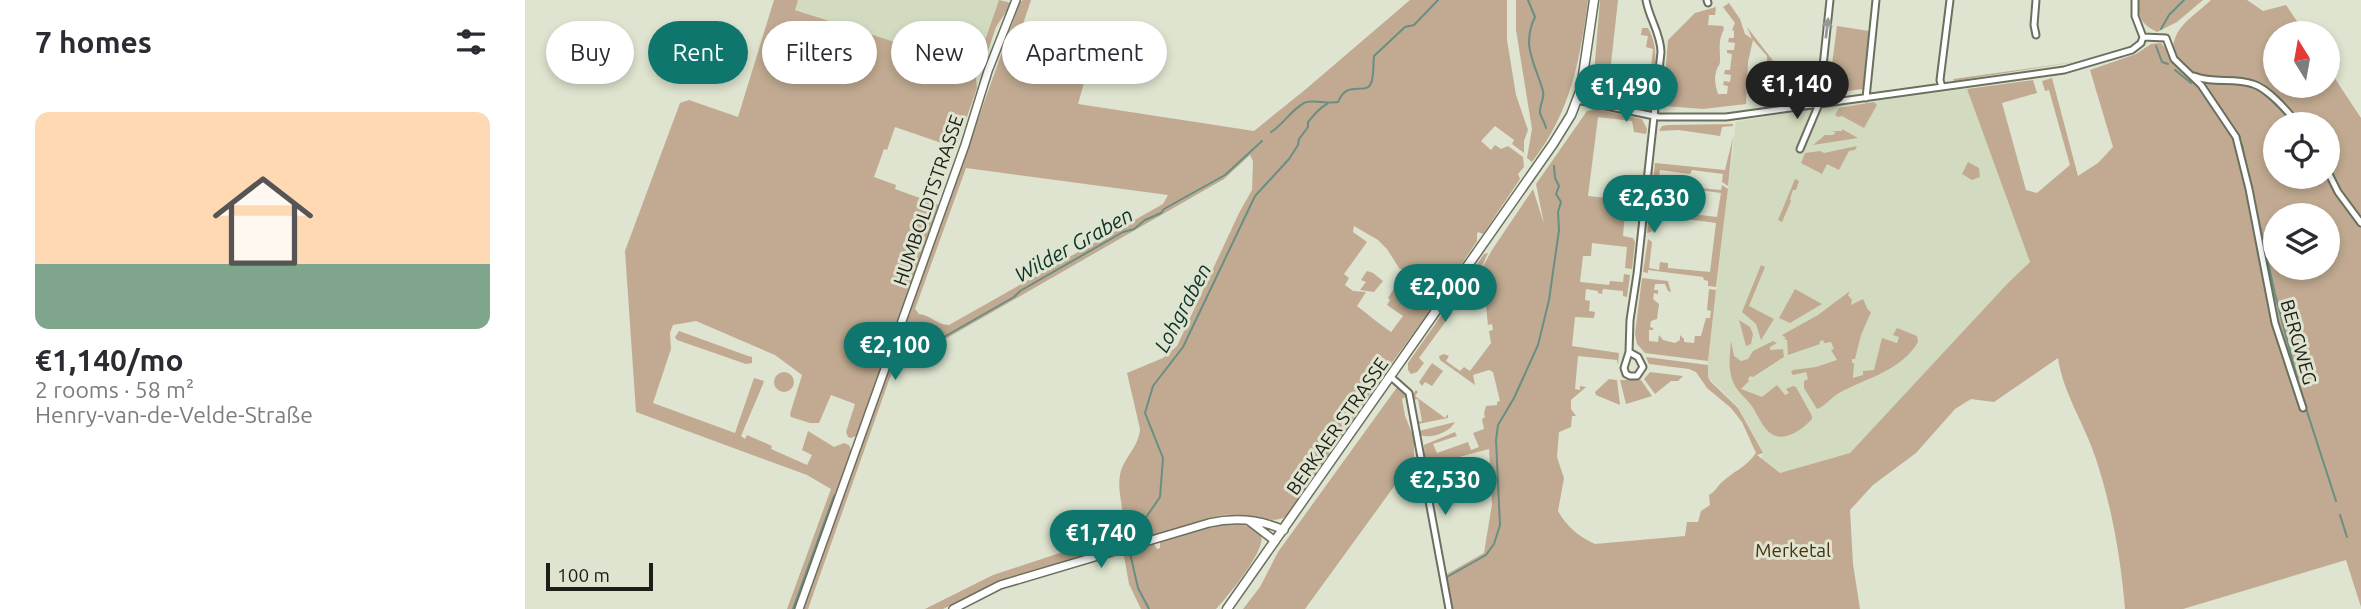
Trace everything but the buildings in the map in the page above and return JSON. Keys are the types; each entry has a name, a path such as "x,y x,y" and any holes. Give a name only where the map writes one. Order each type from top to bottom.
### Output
{"main road":[{"name":"BERKAER STRASSE","path":"1227,609 1553,145 1581,89 1594,0"}],"street":[{"name":"HUMBOLDTSTRASSE","path":"799,609 1016,0"},
{"path":"1629,352 1638,357 1643,367 1637,376 1626,374 1625,368 1638,272 1661,48 1661,41 1649,17 1646,0"},
{"path":"1800,149 1819,104 1830,0"},
{"path":"1866,98 1876,0"},
{"path":"1941,87 1950,0"},
{"path":"2036,0 2036,36"},
{"path":"1577,100 1654,116 1709,118 2064,70 2137,47 2143,32 2134,16 2135,0"},
{"name":"BERGWEG","path":"2143,37 2166,38 2174,59 2201,85 2236,137 2275,323 2303,408"},
{"path":"2191,75 2205,80 2253,84 2288,112"},
{"path":"1581,89 1589,90 1605,104"},
{"path":"2336,189 2361,223"},
{"path":"1391,377 1409,393 1449,609"},
{"path":"953,609 1000,585 1209,523 1228,519 1249,520 1268,523 1284,530"},
{"path":"1249,520 1275,541"}],"shaded area":[{"path":"798,0 1002,0 988,42 988,21 891,21 891,41 877,36 877,21 830,21 794,9"},
{"path":"1967,89 2030,262 1850,453 1780,473 1761,458 1763,453 1738,407 1708,377 1736,122 1833,106"}],"green space":[{"path":"774,0 798,0 795,10 829,21 768,21"},
{"path":"999,0 1012,3 996,27 988,51 988,32"},
{"path":"1031,0 1024,21 1013,21 1020,2"},
{"path":"1410,0 1507,0 1507,40 1516,95 1528,130 1524,153 1512,144 1514,140 1495,126 1481,141 1491,150 1495,145 1501,149 1508,146 1523,157 1524,167 1518,174 1520,179 1483,234 1478,232 1477,241 1459,268 1450,269 1448,273 1453,277 1443,291 1436,289 1441,281 1430,276 1424,283 1399,268 1378,240 1354,226 1353,232 1367,242 1344,274 1349,278 1345,285 1353,291 1366,292 1357,306 1391,332 1403,316 1387,305 1396,285 1428,301 1434,292 1440,297 1380,379 1286,517 1271,520 1222,515 999,581 943,609 925,609 993,575 1102,539 1119,526 1122,519 1120,475 1140,429 1127,373 1163,358 1177,346 1252,190 1253,161 1250,155 1224,179 893,369 808,609 803,609 1002,52 1002,84 1084,84 1078,104 1254,131","holes":["966,168 1168,195 1163,204 949,325 919,314 915,309"]},
{"path":"1516,0 1588,0 1572,85 1556,124 1532,162 1527,158 1532,129 1516,30"},
{"path":"1600,0 1618,0 1611,64 1614,65 1611,93 1648,97 1653,49 1646,47 1648,36 1641,35 1642,28 1648,28 1652,37 1655,55 1653,83 1650,102 1641,107 1593,86"},
{"path":"2139,0 2203,0 2177,22 2157,32 2142,20"},
{"name":"Merketal","path":"2211,0 2247,0 2263,11 2286,5 2297,21 2263,21 2263,98 2340,98 2340,86 2361,118 2361,607 2346,560 2183,609 2125,609 2107,496 2096,459 2069,396 2058,358 1994,402 1971,399 1955,409 1916,453 1873,485 1850,510 1853,564 1860,609 1447,609 1440,578 1484,553 1492,504 1489,449 1425,466 1424,445 1455,432 1457,436 1433,444 1437,453 1468,442 1471,450 1479,447 1473,433 1484,429 1482,419 1485,417 1486,406 1497,405 1500,401 1493,372 1489,370 1473,375 1475,385 1440,360 1439,356 1449,356 1446,361 1460,371 1464,367 1470,371 1491,343 1489,331 1493,330 1492,324 1488,325 1485,297 1473,283 1465,299 1463,298 1466,280 1484,254 1488,253 1477,277 1533,189 1544,224 1536,184 1587,111 1596,109 1642,119 1647,129 1646,134 1634,132 1632,121 1598,117 1588,196 1626,200 1623,236 1633,238 1635,242 1632,269 1625,268 1627,247 1592,243 1591,256 1583,256 1580,282 1609,285 1610,281 1623,282 1624,274 1630,275 1627,297 1623,296 1623,291 1603,289 1602,294 1586,289 1585,300 1590,301 1589,311 1595,312 1594,318 1575,317 1572,346 1619,353 1618,365 1617,360 1578,356 1575,389 1586,387 1571,400 1571,409 1576,416 1572,416 1571,427 1559,432 1557,457 1564,478 1558,511 1573,530 1595,544 1685,536 1687,522 1698,522 1701,511 1710,505 1709,495 1756,453 1742,422 1731,408 1707,388 1696,372 1649,364 1646,357 1708,365 1711,382 1738,408 1763,453 1757,455 1780,473 1850,453 2030,262 1967,89 2033,80 2037,93 2002,103 2026,190 2037,193 2070,165 2049,90 2045,91 2042,81 2052,78 2078,176 2098,163 2113,147 2090,70 2136,54 2151,44 2161,43 2173,57 2175,38 2190,18"},
{"path":"1729,3 1740,19 1745,34 1752,39 1747,27 1801,97 1778,100 1780,70 1767,65 1767,56 1753,40 1748,62 1746,104 1703,109 1665,106 1663,102 1668,40 1695,13 1716,7 1715,15 1709,15 1708,25 1723,26 1724,29 1715,83 1718,94 1727,94 1728,86 1723,85 1724,81 1730,82 1731,75 1724,74 1725,70 1730,70 1732,54 1727,53 1727,50 1734,50 1735,43 1728,42 1729,38 1734,38 1732,30 1735,23 1723,7"},
{"path":"1837,26 1869,31 1863,89 1834,93 1829,87"},
{"path":"877,36 891,41 891,84 977,84 956,148 895,127 874,177 896,185 895,189 939,205 858,435 851,438 846,432 855,404 831,395 819,423 791,417 802,375 775,355 696,321 673,325 670,333 671,349 653,403 735,433 754,378 764,381 741,436 745,439 747,435 807,465 812,455 802,450 808,431 834,447 844,443 849,445 851,450 795,609 787,609 831,489 807,475 636,412 625,251 680,103 689,100 738,117 762,39 762,84 877,84"},
{"path":"2082,61 1954,81 1953,79"},
{"path":"1874,102 1877,105 1864,128 1835,115 1839,108"},
{"path":"1733,124 1722,127 1720,136 1679,130 1659,131 1662,126 1668,125"},
{"path":"1842,129 1858,138 1813,145 1825,135 1833,135 1836,132 1831,131"},
{"path":"1733,137 1728,186 1722,182 1723,174 1692,170 1690,174 1660,170 1658,185 1653,184 1655,163 1725,170"},
{"path":"1857,146 1855,150 1849,151 1839,170 1827,164 1822,174 1801,163 1805,153 1824,153"},
{"path":"1968,162 1979,168 1980,177 1972,180 1962,174"},
{"path":"1795,179 1799,181 1782,222 1778,220"},
{"path":"1722,185 1728,189 1716,287 1708,286 1708,281 1703,277 1648,270 1648,273 1643,272 1648,239 1652,242 1649,268 1659,270 1660,262 1668,263 1668,268 1710,272 1716,223 1656,215 1654,229 1647,233 1650,209 1717,217 1721,193 1699,190 1721,190"},
{"path":"1761,265 1765,267 1749,306 1774,319 1761,340 1756,324 1742,312"},
{"path":"1367,271 1383,281 1374,292 1360,290 1366,282 1361,280"},
{"path":"1642,278 1668,281 1671,292 1665,284 1655,284 1654,290 1658,290 1658,294 1654,293 1653,299 1659,304 1657,319 1651,321 1650,327 1653,330 1649,330 1649,341 1658,342 1659,335 1663,340 1675,343 1680,340 1680,335 1684,342 1694,343 1695,336 1701,336 1706,318 1710,318 1711,311 1707,310 1709,289 1716,290 1708,361 1645,353 1637,344 1635,334"},
{"path":"1795,289 1822,304 1790,323 1779,318"},
{"path":"1850,291 1848,295 1852,300 1851,305 1863,299 1871,312 1855,359 1852,359 1853,378 1863,375 1863,371 1874,370 1882,338 1897,343 1899,337 1893,335 1897,328 1917,336 1918,342 1911,352 1893,367 1839,393 1817,409 1804,388 1804,381 1808,379 1806,372 1793,375 1791,372 1837,360 1831,350 1834,349 1831,342 1824,343 1823,340 1820,344 1788,355 1787,340 1782,335 1818,315"},
{"path":"1445,310 1452,313 1419,358 1424,363 1417,372 1411,374 1408,363"},
{"path":"1739,320 1750,327 1753,334 1751,344 1746,346"},
{"path":"679,331 752,357 752,363 746,364 677,340 675,337"},
{"path":"1731,341 1734,356 1741,361 1748,359 1753,351 1773,341 1777,343 1770,347 1770,350 1783,349 1784,357 1753,377 1750,376 1741,389 1762,397 1777,385 1785,395 1789,393 1786,389 1796,387 1812,416 1807,424 1784,436 1772,434 1766,429 1733,383 1730,365"},
{"path":"1432,363 1443,371 1432,386 1425,382 1422,386 1419,382"},
{"path":"784,372 791,375 794,382 791,389 784,392 777,389 774,382 777,375"},
{"path":"1650,372 1683,376 1678,381 1671,381 1655,394 1644,379"},
{"path":"1609,379 1617,380 1620,405 1596,395 1595,392"},
{"path":"1620,380 1641,380 1652,396 1626,404"},
{"path":"1398,386 1406,391 1407,396 1402,399 1405,416 1414,438 1414,459 1305,609 1243,609 1260,587 1278,552"},
{"path":"1416,390 1418,392 1415,396 1445,418 1448,414 1448,418 1418,424 1422,421 1418,399 1413,400 1412,395"},
{"path":"1455,422 1439,434 1420,435 1419,431"},
{"path":"1232,523 1256,530 1261,536 1261,542 1245,574 1216,609 1141,609 1129,584 1124,556 1154,544 1157,549 1160,548 1160,542 1207,527"}],"waterway":[{"name":"Wilder Graben","path":"1271,132 1304,103 1338,102 1347,91 1370,85 1374,56 1405,27 1414,25 1438,0"},
{"path":"1528,0 1535,17 1529,46 1543,91 1540,113 1546,128"},
{"path":"2161,29 2169,15 2184,0"},
{"path":"2156,46 2162,62 2168,64"},
{"path":"2175,70 2191,83"},
{"path":"2204,84 2233,127"},
{"name":"Lohgraben","path":"1135,541 1140,526 1160,497 1163,458 1145,413 1153,386 1183,347 1255,196 1289,159 1308,127 1308,122 1327,104"},
{"path":"2236,131 2240,137"},
{"name":"Wilder Graben","path":"892,364 895,365 1225,175 1262,141"},
{"path":"2242,145 2275,294 2301,393 2336,501"},
{"path":"1447,577 1486,555 1494,544 1500,525 1496,440 1498,425 1514,398 1538,345 1549,300 1561,202 1556,194 1559,186 1554,166"},
{"name":"Wilder Graben","path":"793,609 834,496"},
{"path":"2340,515 2347,537"},
{"name":"Lohgraben","path":"1130,553 1138,588 1149,609"}]}
